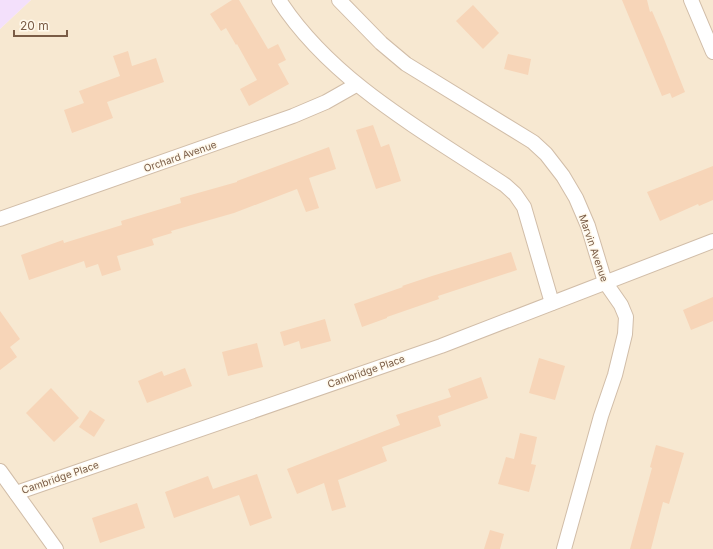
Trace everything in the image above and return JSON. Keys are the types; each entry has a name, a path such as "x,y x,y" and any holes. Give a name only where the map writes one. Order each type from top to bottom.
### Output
{"street":[{"path":"279,0 294,22 322,54 356,85 391,110 505,185 515,194 524,207 552,302"},
{"name":"Marvin Avenue","path":"339,0 381,44 406,64 533,142 546,154 563,176 576,198 588,226 605,282 621,305 626,317 625,334 615,375 601,416 564,549"},
{"path":"691,0 713,52"},
{"name":"Orchard Avenue","path":"0,219 293,116 326,102 356,85"},
{"name":"Cambridge Place","path":"16,493 440,346 713,241"},
{"path":"0,471 56,549"}],"shaded area":[{"path":"0,0 31,0 0,29"},
{"path":"31,0 713,0 713,549 0,549 0,29"}],"building":[{"path":"232,0 239,0 268,49 278,44 286,60 278,64 289,84 249,106 240,89 257,80 237,44 236,45 226,28 221,31 210,14"},
{"path":"622,0 647,0 650,12 652,11 685,92 672,98 670,93 662,96"},
{"path":"473,5 499,33 483,49 456,21"},
{"path":"128,51 132,66 156,58 164,82 107,102 113,118 72,133 64,110 84,103 79,91 120,76 113,56"},
{"path":"508,54 531,59 528,75 504,69"},
{"path":"373,125 381,147 389,144 401,181 376,189 356,130"},
{"path":"329,147 336,169 309,178 319,208 306,212 297,189 234,213 171,231 172,233 152,239 154,245 117,256 121,270 102,276 98,264 86,268 84,261 29,280 21,255 63,240 64,243 122,225 121,221 181,203 180,198 237,182"},
{"path":"713,166 713,200 699,206 698,204 660,221 647,192"},
{"path":"511,252 517,270 438,296 439,299 362,327 354,304 432,276"},
{"path":"713,297 713,321 691,330 683,310"},
{"path":"0,311 20,339 10,347 17,357 0,370"},
{"path":"325,319 331,341 301,349 299,341 284,346 280,332"},
{"path":"257,343 263,367 228,376 222,352"},
{"path":"539,358 565,366 555,400 529,393"},
{"path":"185,368 192,386 147,403 138,381 162,371 164,376"},
{"path":"481,377 488,398 438,416 441,426 382,447 387,461 338,480 346,507 332,511 324,483 297,494 287,469 400,425 396,415 451,397 448,389"},
{"path":"51,388 79,418 54,442 26,413"},
{"path":"90,410 105,420 94,437 79,427"},
{"path":"520,433 537,437 531,464 536,465 529,492 498,484 506,457 514,459"},
{"path":"656,445 684,453 669,504 663,502 651,549 630,549 652,468 650,467"},
{"path":"257,474 272,518 250,526 239,495 174,518 165,492 208,476 213,489"},
{"path":"137,503 145,528 100,543 92,518"},
{"path":"490,530 504,534 500,549 484,549"}]}
